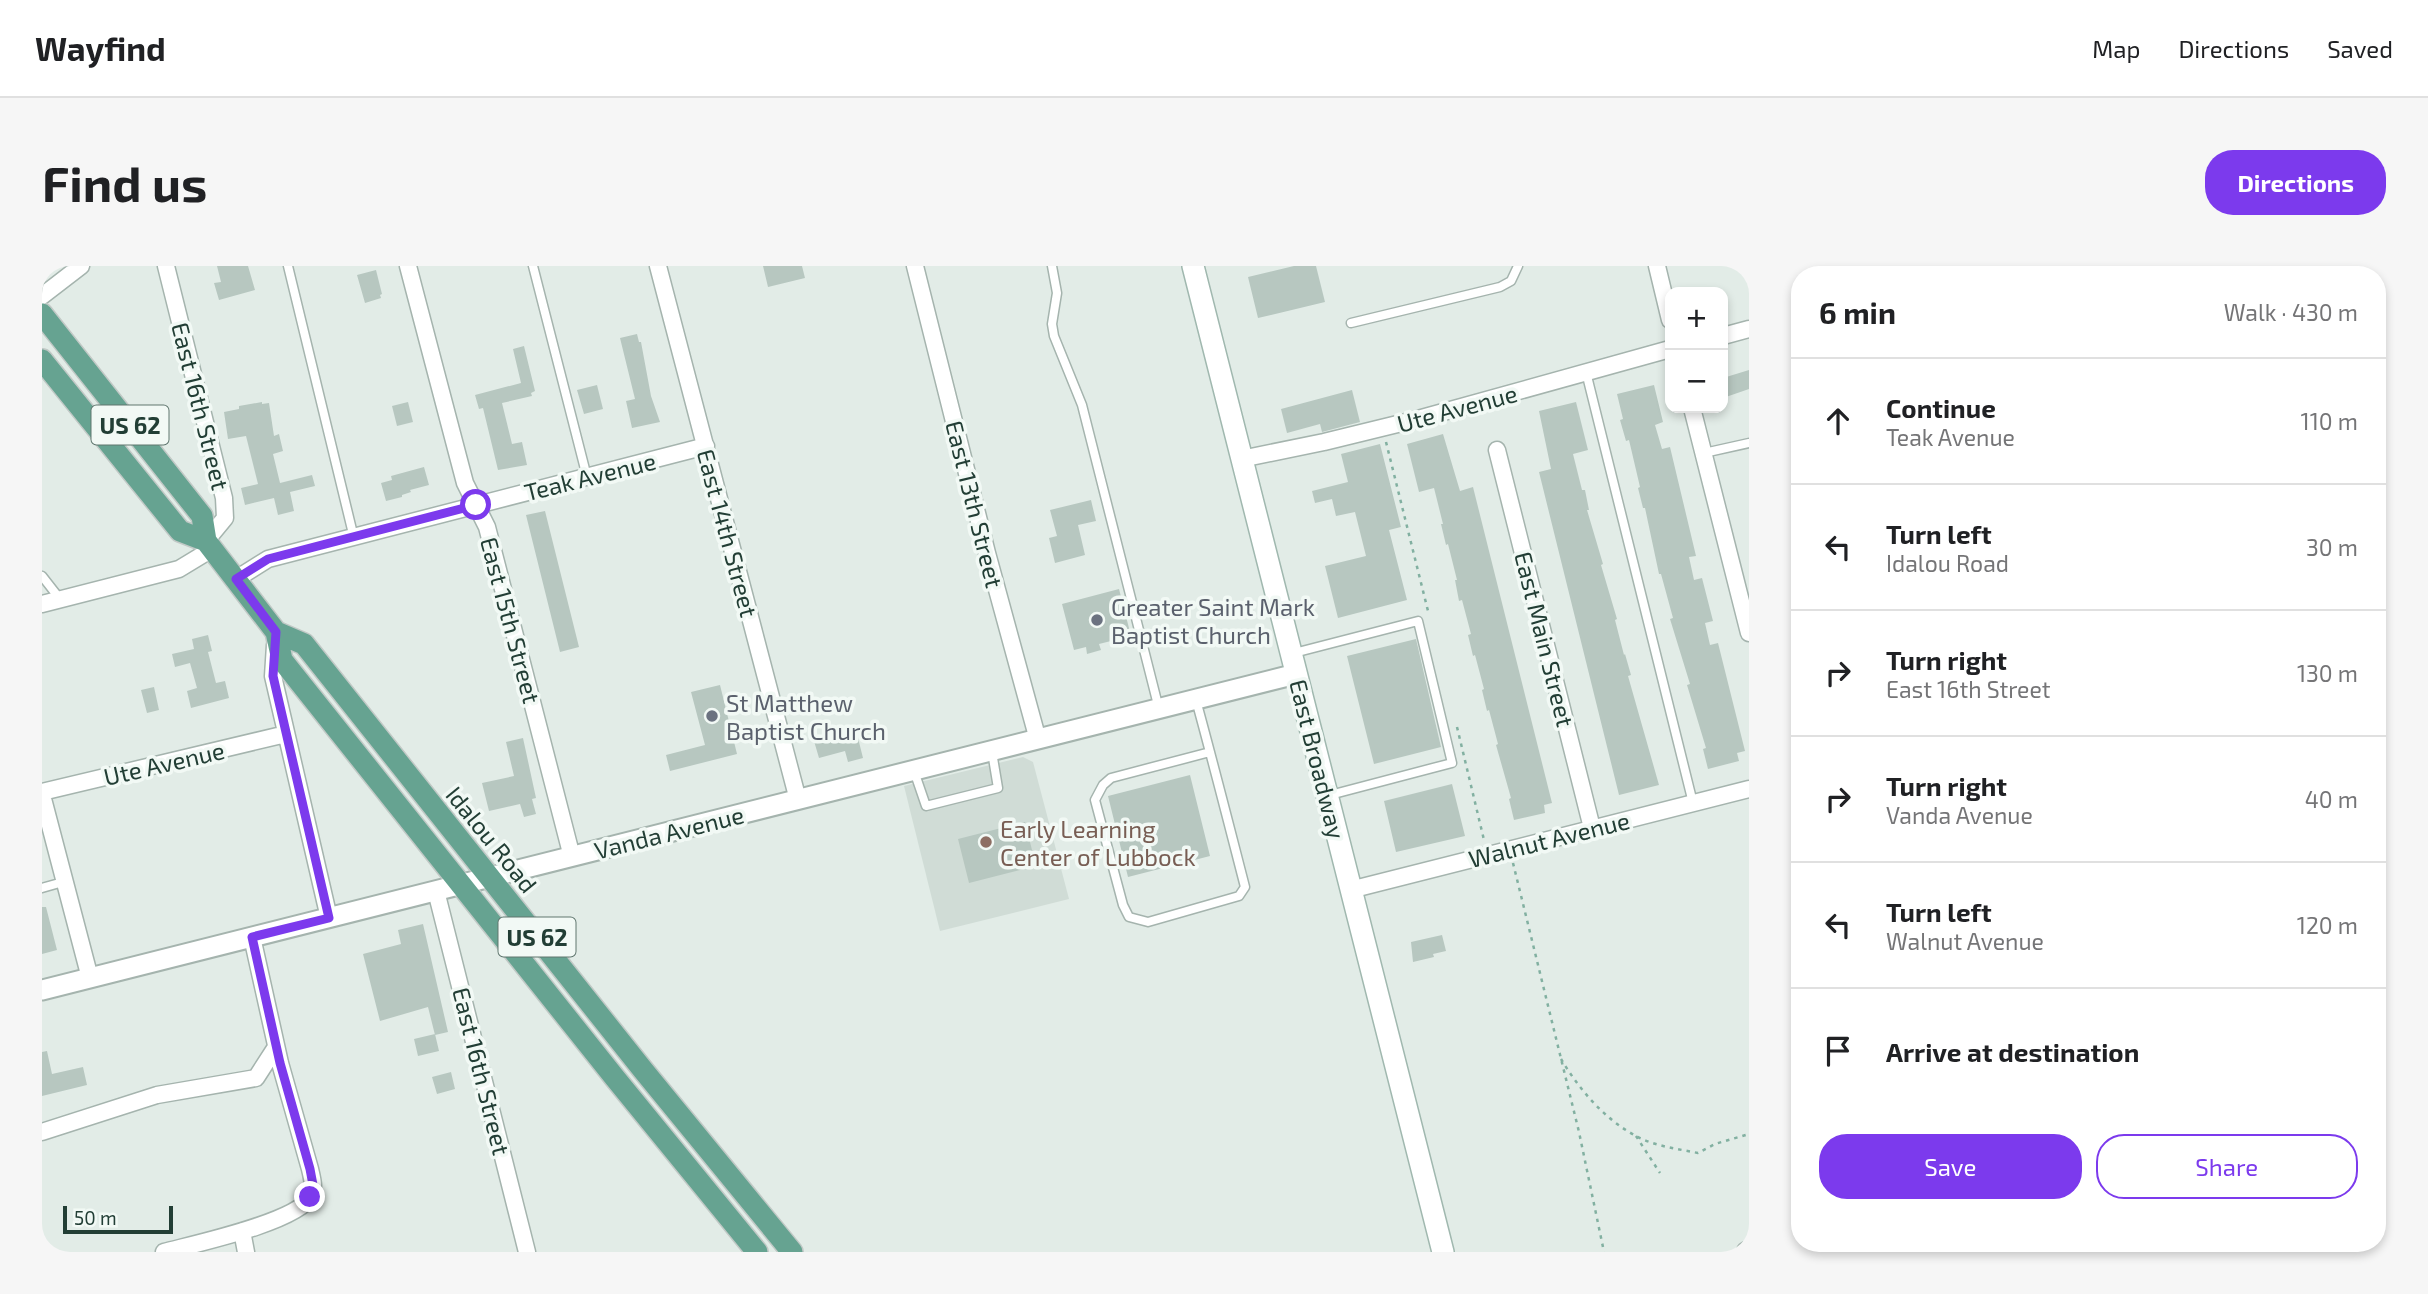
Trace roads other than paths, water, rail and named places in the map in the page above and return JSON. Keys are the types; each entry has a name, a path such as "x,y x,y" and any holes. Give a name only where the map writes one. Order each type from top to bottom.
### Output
{"main road":[{"name":"East Broadway","path":"1193,266 1443,1252"},
{"name":"Idalou Road","path":"42,314 202,516 209,545 276,632 282,660 631,1099 757,1252"},
{"name":"Idalou Road","path":"42,360 180,531 209,545"},
{"name":"Idalou Road","path":"276,632 304,644 792,1252"}],"street":[{"path":"42,296 81,266"},
{"name":"East 16th Street","path":"166,266 224,498 225,518 209,545"},
{"name":"East 15th Street","path":"408,266 465,483 487,527 572,857"},
{"name":"East 14th Street","path":"658,266 798,800"},
{"name":"East 13th Street","path":"915,266 987,553 1038,740"},
{"path":"1657,266 1665,299"},
{"path":"1728,334 1749,329"},
{"name":"Ute Avenue","path":"1241,459 1383,428 1666,350"},
{"path":"1693,413 1749,633"},
{"name":"Teak Avenue","path":"236,579 268,559 706,446"},
{"name":"East Main Street","path":"1497,450 1591,828"},
{"path":"42,604 179,569 209,545"},
{"path":"1732,565 1749,561"},
{"path":"276,632 273,676 329,918"},
{"name":"Vanda Avenue","path":"42,990 1196,700 1293,664"},
{"name":"Ute Avenue","path":"42,793 286,734"},
{"name":"Walnut Avenue","path":"1350,890 1749,789"},
{"path":"42,793 90,978"},
{"name":"East 16th Street","path":"436,891 527,1252"},
{"path":"164,1252 242,1231 285,1216 302,1207 310,1197 313,1185 276,1047 252,937"},
{"path":"42,1132 157,1096 256,1078 276,1047"},
{"path":"242,1231 246,1252"}],"lane":[{"path":"288,266 354,538"},
{"path":"533,266 587,477"},
{"path":"1052,266 1057,293 1052,324 1054,336 1082,405 1159,709"},
{"path":"1351,323 1500,287 1511,281 1518,266"},
{"path":"1586,372 1693,803"},
{"path":"1704,453 1749,443"},
{"path":"42,576 60,599"},
{"path":"1293,664 1418,621 1452,763 1328,796"},
{"path":"1196,700 1210,752 1245,887 1239,896 1148,922 1129,917 1123,905 1095,800 1096,794 1111,778 1210,752"},
{"path":"914,771 926,806 998,788 992,752"},
{"path":"42,888 63,882"}],"place":[{"name":"Greater Saint Mark Baptist Church","path":"1097,620"},
{"name":"St Matthew Baptist Church","path":"712,716"},
{"name":"Early Learning Center of Lubbock","path":"986,842"}]}
